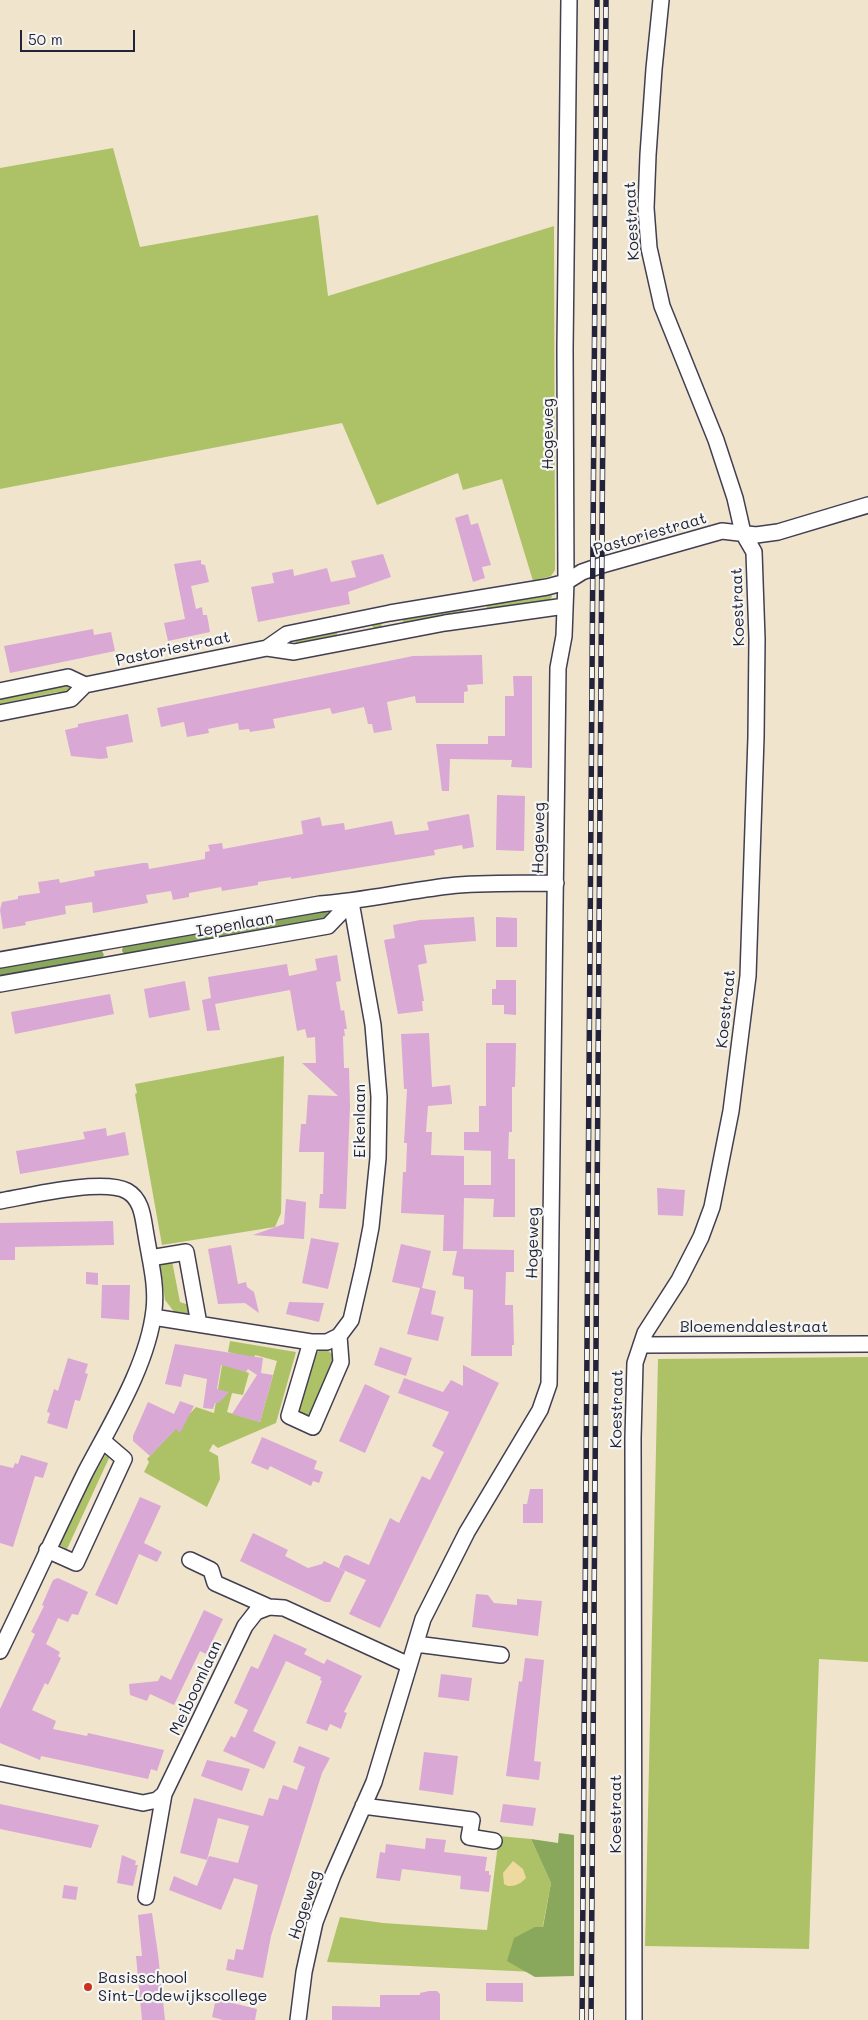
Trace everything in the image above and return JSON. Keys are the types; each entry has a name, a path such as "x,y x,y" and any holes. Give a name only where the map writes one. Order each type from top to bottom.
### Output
{"street":[{"name":"Hogeweg","path":"298,2020 306,1960 315,1922 332,1875 385,1752 424,1619 463,1540 540,1410 549,1384 558,668 564,636 566,582 565,348 569,0"},
{"name":"Koestraat","path":"634,2020 633,1392 635,1363 645,1333 691,1259 712,1207 731,1111 748,976 757,655 754,552 743,533 721,454 662,306 651,260 646,208 647,182 652,86 661,0"},
{"name":"Pastoriestraat","path":"267,648 287,634 390,613 547,587 566,582 582,572 620,559 722,532 756,535 788,530 868,505"},
{"path":"473,599 477,618"},
{"name":"Pastoriestraat","path":"0,713 71,699 85,685 267,648 294,652 477,618 565,606"},
{"path":"390,613 395,632"},
{"name":"Pastoriestraat","path":"0,691 68,677 85,685"},
{"name":"Iepenlaan","path":"0,960 320,904 351,902 451,886 556,883"},
{"name":"Iepenlaan","path":"0,984 328,926 351,902"},
{"name":"Eikenlaan","path":"339,1336 350,1320 368,1243 379,1137 379,1097 373,1025 351,902"},
{"path":"111,940 115,963"},
{"path":"0,1201 61,1190 90,1188 127,1191 139,1205 154,1286 153,1317 146,1346 103,1440 5,1629 0,1651"},
{"path":"150,1258 186,1252 199,1324"},
{"path":"153,1317 311,1342 327,1342 339,1336 341,1362 313,1427 290,1416 311,1342"},
{"name":"Bloemendalestraat","path":"640,1345 868,1344"},
{"path":"47,1550 76,1563 124,1459 103,1440"},
{"path":"190,1560 211,1570 215,1583 269,1607 284,1608 409,1665"},
{"name":"Meiboomlaan","path":"146,1897 164,1794 245,1626 256,1612 269,1607"},
{"path":"416,1644 501,1655"},
{"path":"0,1773 143,1803 158,1800 164,1794"},
{"path":"363,1806 472,1820 469,1838 494,1840"}],"green space":[{"path":"113,148 140,247 318,215 328,296 554,226 555,570 551,576 533,581 502,479 463,490 458,473 377,505 342,423 0,489 0,168"},
{"path":"550,593 552,596 550,602 487,610 486,603"},
{"path":"457,605 463,607 464,615 404,624 402,620 402,617 407,613 413,617 453,610"},
{"path":"381,621 382,628 377,631 370,624 337,631 337,635 306,641 303,646 296,645 295,638"},
{"path":"65,684 69,688 69,692 63,695 58,692 5,703 0,708 0,696"},
{"path":"327,910 329,918 124,954 122,951 123,946"},
{"path":"101,949 104,955 100,960 0,977 0,966"},
{"path":"284,1056 281,1213 275,1227 162,1245 135,1094 137,1093 135,1084"},
{"path":"172,1261 180,1302 189,1305 190,1312 188,1315 175,1313 165,1300 160,1263"},
{"path":"230,1341 296,1352 276,1423 218,1448 213,1444 209,1451 218,1456 220,1479 207,1507 144,1472 149,1462 147,1459 196,1407 214,1413 222,1365 236,1354 228,1352","holes":["255,1355 277,1361 260,1422 227,1412 232,1393 243,1395 249,1373 246,1372 248,1364 252,1365"]},
{"path":"327,1350 332,1354 334,1361 311,1414 306,1416 300,1413 299,1408 315,1354 319,1351"},
{"path":"868,1357 868,1662 819,1659 809,1949 645,1946 658,1359"},
{"path":"107,1452 110,1456 67,1549 59,1545 82,1496"},
{"path":"559,1833 574,1835 574,1976 535,1977 507,1961 514,1938 535,1927 543,1927 551,1883 531,1839 558,1843"},
{"path":"499,1836 531,1839 551,1883 534,1972 327,1962 340,1917 383,1923 487,1930"}],"sand":[{"path":"513,1861 523,1869 526,1878 518,1884 509,1886 504,1884 503,1873"}],"building":[{"path":"468,514 471,525 478,523 491,565 482,567 485,578 473,582 455,518"},
{"path":"383,554 391,577 348,592 350,604 258,622 251,587 274,583 272,573 293,569 294,576 327,568 331,582 356,577 351,561"},
{"path":"201,560 201,564 205,565 209,582 191,586 196,609 202,607 203,615 207,615 210,632 168,641 164,623 185,619 174,564"},
{"path":"93,629 94,635 111,632 115,651 10,673 4,646"},
{"path":"482,655 483,684 467,685 468,691 464,692 464,703 416,703 415,696 387,702 392,730 374,733 372,724 368,724 364,707 332,714 330,708 273,719 275,728 250,732 249,729 239,730 238,723 208,729 209,733 187,737 184,722 161,727 157,708 413,656"},
{"path":"513,676 532,676 532,768 511,767 512,760 450,759 449,791 442,791 436,744 488,744 488,736 505,736 505,696 514,696"},
{"path":"128,714 133,742 106,747 108,758 71,756 65,730 78,727 78,724"},
{"path":"497,795 525,796 524,851 496,850"},
{"path":"469,814 474,847 463,849 462,845 434,850 435,855 291,879 291,877 258,882 258,885 222,891 221,887 189,893 189,897 173,900 171,891 146,895 148,903 93,913 92,902 65,906 66,914 25,922 26,925 3,929 0,910 2,902 18,899 18,896 40,893 38,882 59,879 60,883 95,876 94,871 143,863 148,863 149,869 205,859 205,852 210,851 208,845 222,843 223,849 303,834 301,821 320,817 322,826 344,823 345,830 392,821 395,835 429,830 427,822"},
{"path":"474,917 476,941 424,945 427,963 418,965 424,1001 422,1001 423,1011 398,1014 384,940 395,938 393,925 420,920"},
{"path":"496,917 517,918 517,947 496,947"},
{"path":"337,955 341,981 336,982 341,1011 344,1010 347,1029 344,1029 345,1036 343,1036 344,1068 349,1068 350,1106 346,1209 319,1208 320,1194 323,1194 324,1152 299,1152 301,1124 306,1124 308,1095 338,1096 302,1063 316,1063 315,1037 307,1038 305,1029 297,1031 290,990 215,1004 220,1030 207,1031 202,1000 211,998 208,977 287,964 289,976 317,970 315,959"},
{"path":"496,980 516,980 516,1015 504,1014 504,1005 492,1005 492,989 496,989"},
{"path":"185,981 190,1010 149,1018 144,989"},
{"path":"110,994 114,1014 15,1034 11,1012"},
{"path":"429,1033 432,1087 450,1085 452,1102 452,1104 428,1106 426,1132 432,1132 431,1155 464,1156 464,1185 491,1185 491,1151 464,1150 464,1132 479,1132 479,1106 486,1106 486,1043 516,1043 515,1087 512,1087 512,1132 509,1132 508,1159 515,1159 515,1217 493,1217 494,1199 464,1198 463,1249 514,1250 514,1272 506,1272 505,1305 513,1305 514,1345 512,1345 512,1356 471,1356 473,1290 464,1289 464,1277 452,1275 457,1251 443,1251 444,1215 401,1213 403,1172 406,1172 407,1143 404,1143 407,1089 404,1089 401,1034"},
{"path":"106,1128 107,1136 125,1132 129,1155 20,1174 16,1151 85,1139 83,1132"},
{"path":"657,1188 685,1190 683,1216 658,1215"},
{"path":"286,1199 306,1202 304,1239 253,1235 284,1224"},
{"path":"113,1221 114,1245 15,1247 15,1260 0,1260 0,1223"},
{"path":"311,1238 339,1243 328,1289 302,1283"},
{"path":"401,1244 431,1251 422,1288 436,1291 431,1314 444,1317 438,1341 407,1334 420,1288 392,1282"},
{"path":"231,1245 238,1284 246,1282 247,1287 254,1292 259,1313 245,1303 218,1304 208,1249"},
{"path":"86,1272 98,1273 98,1285 86,1284"},
{"path":"102,1285 130,1285 129,1320 101,1318"},
{"path":"289,1302 324,1303 319,1322 286,1314"},
{"path":"175,1344 263,1358 261,1373 273,1375 260,1422 232,1414 257,1375 248,1369 246,1372 221,1365 217,1389 229,1392 219,1403 215,1403 213,1409 203,1408 207,1379 184,1374 181,1387 165,1384"},
{"path":"380,1347 412,1358 406,1376 374,1365"},
{"path":"68,1358 88,1364 85,1373 88,1374 80,1401 75,1400 67,1429 47,1423 50,1413 47,1412 54,1389 58,1391"},
{"path":"463,1365 499,1383 380,1628 349,1614 366,1580 339,1568 344,1556 347,1555 369,1565 390,1518 399,1523 422,1476 430,1480 444,1452 432,1446 449,1412 398,1393 404,1378 443,1392 451,1380 463,1386"},
{"path":"365,1384 390,1396 365,1453 339,1441"},
{"path":"180,1401 194,1406 180,1433 176,1429 150,1456 133,1441 133,1436 148,1402 174,1414"},
{"path":"262,1437 317,1461 314,1469 323,1472 319,1483 313,1481 311,1486 270,1466 268,1470 251,1463"},
{"path":"21,1455 48,1463 43,1478 35,1476 13,1547 0,1543 0,1465 13,1468 15,1463 18,1464"},
{"path":"530,1489 543,1489 543,1523 523,1523 523,1504 527,1504"},
{"path":"140,1497 161,1506 144,1543 162,1552 157,1562 139,1554 117,1605 95,1595"},
{"path":"253,1533 288,1550 285,1556 308,1568 322,1564 324,1561 345,1571 330,1602 325,1602 240,1561"},
{"path":"58,1578 88,1592 78,1615 72,1614 68,1622 58,1618 46,1644 60,1652 58,1656 61,1658 48,1685 45,1683 32,1710 56,1721 53,1729 87,1736 88,1733 164,1750 157,1771 151,1769 148,1779 41,1756 40,1760 0,1743 0,1709 35,1634 31,1632 44,1606 42,1605 53,1580"},
{"path":"476,1594 488,1595 494,1603 517,1605 517,1599 542,1601 538,1636 472,1627"},
{"path":"204,1610 223,1619 206,1654 200,1651 174,1705 150,1694 147,1701 130,1695 129,1684 158,1681 161,1675 171,1680"},
{"path":"274,1634 307,1649 304,1654 324,1664 327,1659 362,1676 344,1712 347,1713 341,1729 330,1724 327,1731 306,1723 322,1681 320,1680 321,1677 286,1661 253,1731 276,1742 264,1769 223,1751 231,1736 235,1738 248,1710 234,1703 251,1666 258,1669"},
{"path":"525,1658 544,1660 534,1761 541,1762 539,1780 506,1776 519,1681 522,1682"},
{"path":"441,1674 472,1678 469,1701 438,1697"},
{"path":"299,1746 330,1758 322,1773 271,1936 263,1978 226,1970 228,1959 234,1960 236,1949 243,1950 258,1885 234,1878 221,1910 169,1890 174,1876 197,1886 209,1856 238,1863 249,1826 218,1818 207,1860 180,1853 194,1798 263,1816 269,1798 278,1800 283,1785 297,1790 305,1767 293,1762"},
{"path":"424,1752 458,1756 453,1795 419,1790"},
{"path":"207,1760 250,1769 242,1791 201,1776"},
{"path":"0,1804 99,1825 91,1848 0,1829"},
{"path":"503,1804 536,1808 533,1826 500,1822"},
{"path":"426,1838 446,1840 444,1852 487,1857 485,1871 489,1871 489,1875 491,1875 489,1892 460,1889 461,1876 402,1869 400,1881 376,1878 380,1852 385,1853 386,1844 425,1849"},
{"path":"122,1855 136,1861 135,1865 138,1865 133,1886 117,1883"},
{"path":"64,1885 78,1887 76,1900 62,1898"},
{"path":"152,1913 165,2020 142,2020 136,1956 142,1956 138,1915"},
{"path":"486,1983 523,1983 523,2002 486,2001"},
{"path":"437,1991 440,1994 440,2020 332,2020 332,2006 380,2007 380,1995 420,1995 420,1993"},
{"path":"216,1999 257,2009 255,2020 223,2020 212,2017"}],"railway":[{"path":"582,2020 597,0"},
{"path":"591,2020 606,0"}],"place":[{"name":"Basisschool Sint-Lodewijkscollege","path":"88,1987"}]}
